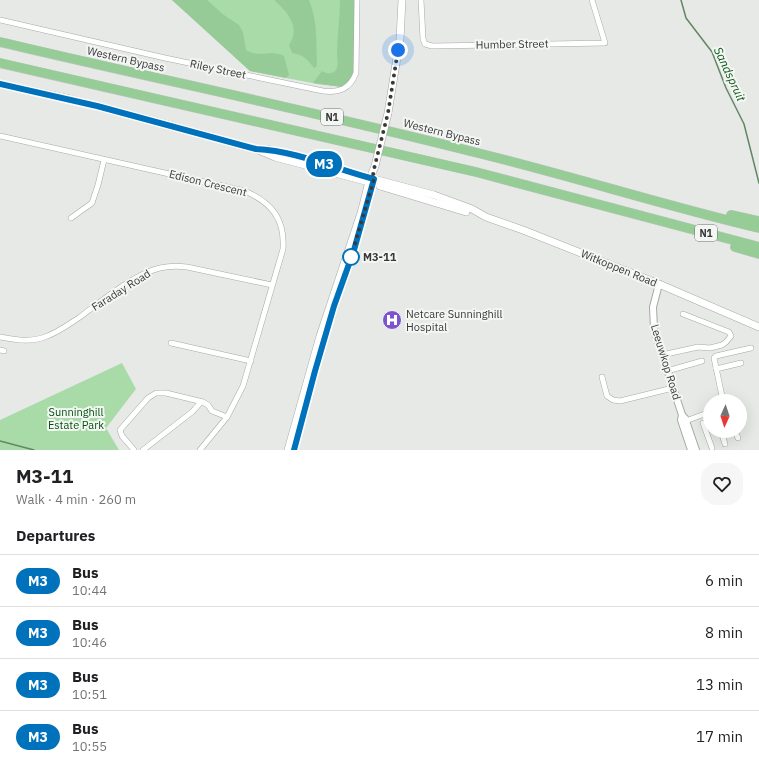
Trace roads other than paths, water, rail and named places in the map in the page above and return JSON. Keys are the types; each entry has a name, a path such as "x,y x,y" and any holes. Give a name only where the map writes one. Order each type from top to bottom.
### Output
{"highway":[{"name":"Western Bypass","path":"0,42 117,70 322,115 482,154 661,202 757,224"},
{"name":"N1","path":"0,63 476,172 759,247"},
{"path":"653,219 687,233 759,254"}],"main road":[{"path":"294,450 306,401 334,306 354,250 388,113 400,39 402,0"},
{"name":"Witkoppen Road","path":"0,84 70,99 256,149 275,157 434,195 659,284 759,327"},
{"path":"288,450 320,336 372,179"}],"street":[{"name":"Riley Street","path":"0,20 165,58 316,90 338,92 346,88 356,73 357,0"},
{"name":"Humber Street","path":"421,0 423,39 425,44 432,46 605,43 592,0"},
{"name":"Edison Crescent","path":"0,136 245,191 267,203 277,216 281,225 284,240 283,249 251,361 242,386 227,417 200,450"},
{"path":"71,218 92,203 104,160"},
{"name":"Faraday Road","path":"0,337 15,340 32,340 54,334 71,324 141,275 161,268 187,267 272,286"},
{"name":"Leeuwkop Road","path":"659,284 653,314 654,329 683,419 690,450"},
{"path":"662,355 698,347 710,348 722,345 731,336 730,332 683,314"},
{"path":"172,343 251,361"},
{"path":"722,394 713,360 716,356 751,348"},
{"path":"667,371 702,361"},
{"path":"716,369 741,363"},
{"path":"602,377 606,394 610,399 616,401 673,388"},
{"path":"134,450 122,436 120,430 136,410 156,393 166,393 201,402 208,405 212,411 227,417"},
{"path":"143,450 192,412 201,402"},
{"path":"683,419 703,414"},
{"name":"Leeuwkop Road","path":"683,419 697,450"},
{"path":"709,438 712,448"},
{"path":"723,438 725,444"}],"waterway":[{"name":"Sandspruit","path":"681,0 686,18 712,52 726,88 744,124 759,183"},
{"path":"0,441 34,450"}],"place":[{"name":"M3-11","path":"351,257"},
{"name":"Netcare Sunninghill Hospital","path":"392,320"}],"park label":[{"name":"Sunninghill Estate Park","path":"76,418"}]}
